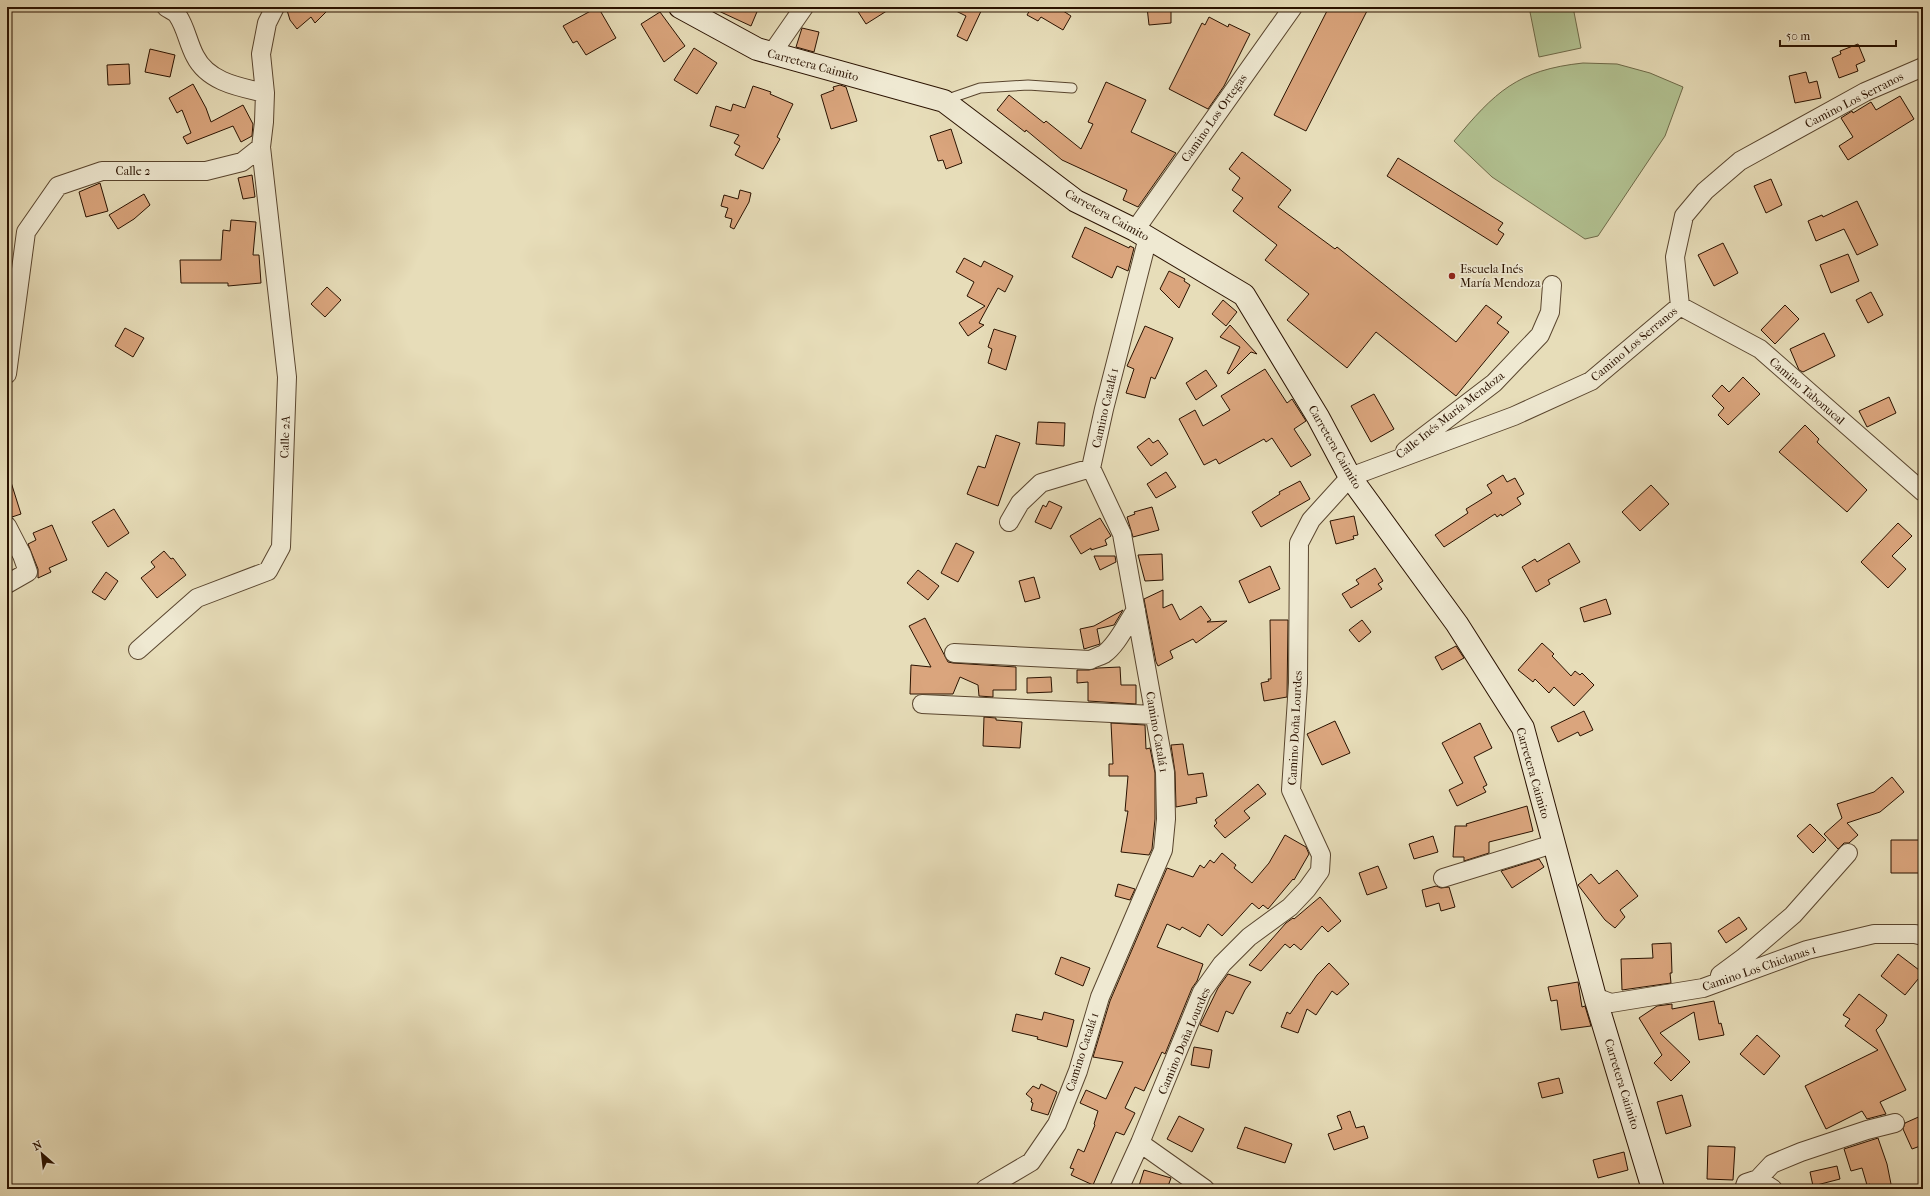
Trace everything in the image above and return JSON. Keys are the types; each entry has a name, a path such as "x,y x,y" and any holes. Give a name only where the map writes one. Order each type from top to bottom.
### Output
{"street":[{"path":"166,7 178,15 195,56 204,69 221,81 236,87 265,93"},
{"path":"261,147 265,93 261,54 267,23 276,7"},
{"name":"Carretera Caimito","path":"680,7 757,49 944,101 1076,201 1142,234 1244,295 1318,417 1350,477 1457,624 1522,728 1595,997 1653,1189"},
{"path":"772,53 804,7"},
{"name":"Camino Los Ortegas","path":"1142,234 1293,7"},
{"name":"Camino Los Serranos","path":"1350,477 1514,416 1591,381 1680,306 1675,257 1676,250 1684,216 1705,191 1740,161 1865,92 1923,67"},
{"name":"Calle 2","path":"7,374 12,306 26,232 58,186 102,171 206,171 242,162 261,147"},
{"name":"Calle 2A","path":"138,650 197,598 268,571 281,547 287,378 261,147"},
{"name":"Camino Catalá 1","path":"985,1189 1031,1162 1057,1124 1078,1071 1100,997 1163,850 1166,819 1165,772 1122,534 1091,468 1142,234"},
{"name":"Calle Inés María Mendoza","path":"1390,462 1494,383 1540,335 1550,312 1552,285"},
{"name":"Camino Tabonucal","path":"1680,306 1760,349 1923,492"},
{"path":"1010,522 1020,503 1041,483 1091,468"},
{"name":"Camino Doña Lourdes","path":"1119,1189 1140,1143 1202,992 1222,964 1248,937 1290,907 1307,889 1320,871 1321,855 1291,790 1298,683 1299,543 1311,520 1350,477"},
{"path":"7,526 22,555 28,572 7,584"},
{"path":"954,653 1090,660 1104,654 1118,639 1125,625 1136,610"},
{"path":"922,704 1154,715"},
{"path":"1443,878 1553,844"},
{"path":"1703,988 1743,958 1793,915 1848,853"},
{"name":"Camino Los Chiclanas 1","path":"1595,997 1611,1003 1703,988 1807,950 1874,934 1914,934 1923,936"},
{"path":"1751,1184 1772,1164 1868,1130 1895,1123"},
{"path":"1140,1143 1205,1189"},
{"path":"1751,1184 1773,1189"}],"lane":[{"path":"944,101 980,88 1028,85 1072,88"}],"green space":[{"path":"1529,7 1573,7 1581,48 1539,57"},
{"path":"1583,63 1617,64 1650,73 1683,87 1665,136 1598,236 1585,239 1492,177 1454,141 1482,109 1509,86 1541,71 1560,66"}],"building":[{"path":"286,7 331,7 315,23 311,17 297,29 290,20"},
{"path":"598,7 616,38 586,55 577,41 573,43 563,26"},
{"path":"710,7 759,7 751,26"},
{"path":"855,7 893,7 866,24"},
{"path":"948,7 983,7 967,41 957,36 966,16"},
{"path":"1025,7 1057,7 1071,16 1063,30 1041,17 1038,21 1027,15 1030,10"},
{"path":"1147,7 1171,7 1171,23 1149,25"},
{"path":"1329,7 1369,7 1306,131 1274,115"},
{"path":"660,12 685,46 664,62 641,24"},
{"path":"1209,17 1228,27 1229,24 1250,34 1224,86 1208,109 1169,89 1202,23 1205,25"},
{"path":"802,28 819,32 814,52 796,47"},
{"path":"1858,44 1865,61 1856,65 1858,71 1839,78 1832,58 1841,54 1840,51"},
{"path":"694,48 717,63 697,94 674,80"},
{"path":"150,49 175,55 170,77 145,72"},
{"path":"129,64 130,84 108,85 107,65"},
{"path":"1806,72 1809,83 1817,81 1821,98 1795,103 1789,76"},
{"path":"1106,82 1146,100 1131,132 1176,153 1138,207 1123,200 1127,190 1062,160 1026,130 1025,132 997,110 1009,95 1044,123 1046,121 1081,149 1093,124 1088,122"},
{"path":"193,84 206,108 211,122 243,105 253,124 252,136 241,142 233,126 187,144 183,137 191,133 182,110 177,113 169,98"},
{"path":"840,85 846,87 857,121 831,129 821,95 834,90 833,87"},
{"path":"753,86 771,92 770,94 793,104 777,137 780,139 763,169 735,155 740,146 734,143 739,135 710,126 716,106 731,111 733,104 745,108"},
{"path":"1900,96 1914,119 1848,160 1839,146 1853,137 1841,118 1852,111 1853,113 1871,102 1876,110"},
{"path":"951,129 962,163 946,169 943,160 938,161 930,136"},
{"path":"1242,152 1291,190 1278,207 1335,249 1337,247 1456,342 1486,305 1502,317 1497,323 1509,332 1456,396 1376,332 1347,368 1287,320 1309,294 1265,260 1277,245 1233,211 1243,198 1232,190 1240,178 1229,169"},
{"path":"1398,158 1503,223 1498,230 1504,234 1497,245 1387,176"},
{"path":"252,175 255,197 243,199 238,178"},
{"path":"1771,179 1782,205 1766,213 1754,186"},
{"path":"100,183 108,211 86,217 79,192"},
{"path":"740,190 751,193 749,202 734,229 730,227 732,219 725,217 728,208 721,206 724,195 738,199"},
{"path":"144,194 150,205 134,219 118,229 109,215"},
{"path":"1857,201 1878,245 1857,255 1844,229 1816,241 1808,221 1822,215 1823,217"},
{"path":"231,220 256,222 253,255 259,255 261,283 228,286 228,283 181,283 180,260 221,260 223,230 230,231"},
{"path":"1085,227 1129,248 1130,246 1134,248 1128,271 1117,266 1112,278 1072,257"},
{"path":"1723,243 1738,273 1714,286 1698,255"},
{"path":"1848,254 1859,281 1831,293 1820,265"},
{"path":"964,258 981,267 984,261 1013,276 1005,292 998,288 979,323 984,325 968,336 959,323 985,306 967,296 974,282 956,272"},
{"path":"1169,271 1185,279 1184,281 1190,285 1179,308 1160,289"},
{"path":"327,287 341,300 325,317 311,304"},
{"path":"1871,292 1883,315 1868,323 1856,300"},
{"path":"1223,300 1237,312 1226,326 1212,314"},
{"path":"1785,305 1799,319 1775,344 1761,330"},
{"path":"1230,325 1257,354 1251,352 1229,374 1227,373 1240,347 1220,337"},
{"path":"1145,326 1173,338 1155,379 1151,377 1145,398 1126,393 1134,369 1127,366"},
{"path":"125,328 144,338 133,357 115,346"},
{"path":"994,329 1016,336 1006,370 988,363 992,349 988,347"},
{"path":"1824,333 1835,356 1803,372 1799,370 1790,349"},
{"path":"1265,369 1287,403 1292,399 1306,421 1294,429 1311,455 1291,467 1272,438 1266,442 1264,439 1219,464 1216,459 1204,465 1179,419 1195,410 1203,426 1230,410 1221,396"},
{"path":"1206,370 1217,386 1196,400 1186,383"},
{"path":"1743,377 1760,394 1728,425 1718,415 1724,408 1712,396 1722,385 1729,392"},
{"path":"1374,394 1394,429 1371,442 1351,406"},
{"path":"1889,397 1896,413 1867,427 1859,411"},
{"path":"1038,422 1065,423 1064,446 1036,444"},
{"path":"1805,425 1819,439 1817,442 1867,490 1847,512 1779,452"},
{"path":"996,435 1020,443 998,506 967,494 978,466 985,468"},
{"path":"1149,438 1153,443 1158,440 1168,454 1151,466 1137,447"},
{"path":"1166,472 1176,487 1156,498 1147,484"},
{"path":"1503,475 1507,482 1515,478 1524,494 1517,498 1521,504 1502,516 1501,514 1497,517 1495,514 1444,547 1435,535 1468,513 1466,509 1492,493 1487,485"},
{"path":"10,479 21,514 12,517 7,516 7,480"},
{"path":"1300,481 1310,499 1261,527 1252,512 1280,494 1279,492"},
{"path":"1651,485 1669,504 1640,531 1622,512"},
{"path":"1049,501 1062,507 1051,529 1035,522 1043,505 1046,507"},
{"path":"1152,507 1159,530 1133,537 1127,517 1135,514 1134,512"},
{"path":"114,509 129,533 108,547 92,522"},
{"path":"1354,516 1358,535 1353,536 1354,539 1336,544 1330,521"},
{"path":"1100,518 1111,536 1105,540 1107,545 1091,550 1091,548 1081,554 1070,536"},
{"path":"1898,523 1912,536 1892,556 1906,569 1888,588 1861,562"},
{"path":"52,525 67,560 49,568 51,572 38,578 38,569 28,544 36,540 33,533"},
{"path":"956,543 974,552 958,582 941,573"},
{"path":"1569,543 1580,562 1548,580 1550,584 1536,592 1522,567 1535,559 1537,562"},
{"path":"164,551 171,559 173,558 186,575 157,598 141,578 155,567 151,562"},
{"path":"1162,554 1163,580 1145,581 1138,555"},
{"path":"1094,556 1115,556 1116,562 1100,570"},
{"path":"1270,566 1280,589 1249,603 1239,581"},
{"path":"1375,568 1383,581 1378,584 1382,589 1351,608 1342,594 1359,584 1356,580"},
{"path":"918,570 939,586 928,600 907,583"},
{"path":"106,572 118,581 105,600 92,592"},
{"path":"1034,577 1040,598 1025,602 1019,581"},
{"path":"1163,590 1163,608 1172,604 1180,620 1201,606 1211,620 1207,622 1227,621 1196,643 1193,639 1170,651 1173,658 1158,666 1144,599"},
{"path":"1606,599 1611,614 1584,622 1580,608"},
{"path":"1123,610 1114,625 1097,629 1100,644 1084,649 1080,629 1094,626"},
{"path":"925,618 948,662 1016,667 1016,690 993,690 993,697 979,696 978,685 960,677 953,694 910,694 911,665 931,667 909,626"},
{"path":"1270,620 1288,620 1287,697 1264,701 1261,683 1271,679"},
{"path":"1362,620 1371,632 1359,642 1349,630"},
{"path":"1542,643 1554,654 1552,656 1571,676 1575,671 1580,675 1582,673 1594,685 1574,706 1554,687 1549,693 1535,679 1533,682 1518,670"},
{"path":"1456,646 1464,658 1442,670 1435,657"},
{"path":"1120,667 1121,685 1136,685 1136,704 1088,701 1088,682 1077,683 1077,670"},
{"path":"1051,677 1052,692 1027,693 1027,678"},
{"path":"1584,711 1593,730 1580,736 1578,732 1558,742 1551,727"},
{"path":"984,717 996,718 996,720 1022,722 1020,748 983,746"},
{"path":"1335,721 1350,753 1322,765 1307,734"},
{"path":"1111,723 1145,725 1146,749 1150,748 1155,773 1155,819 1152,849 1149,855 1121,852 1128,811 1125,811 1128,776 1109,776 1109,764 1113,764"},
{"path":"1480,723 1492,748 1474,757 1487,785 1483,787 1486,792 1457,806 1449,790 1463,783 1442,743"},
{"path":"1183,744 1188,775 1203,773 1207,796 1196,798 1197,803 1176,807 1175,772 1171,745"},
{"path":"1892,777 1904,792 1880,812 1847,823 1858,835 1849,843 1844,843 1838,849 1824,834 1842,818 1837,804 1874,792"},
{"path":"1258,784 1266,794 1244,811 1250,818 1225,838 1214,826 1217,823 1215,820"},
{"path":"1527,806 1533,831 1489,842 1489,853 1464,861 1464,857 1453,857 1455,826 1467,826 1466,824"},
{"path":"1810,824 1826,840 1813,853 1797,836"},
{"path":"1285,835 1306,847 1309,854 1294,880 1293,879 1268,909 1263,905 1259,909 1252,903 1222,936 1208,924 1200,937 1182,927 1180,930 1167,924 1157,947 1203,964 1197,981 1192,988 1165,1054 1162,1052 1144,1091 1135,1087 1125,1108 1135,1113 1124,1135 1116,1132 1093,1185 1071,1175 1074,1169 1070,1168 1078,1149 1084,1152 1095,1125 1098,1111 1080,1103 1086,1090 1106,1099 1123,1062 1093,1057 1110,1001 1167,868 1193,877 1200,865 1204,868 1210,860 1214,863 1222,853 1236,865 1234,868 1252,883 1269,863"},
{"path":"1433,836 1438,852 1414,859 1409,844"},
{"path":"1891,840 1920,840 1920,873 1891,873"},
{"path":"1539,859 1544,867 1512,888 1501,871"},
{"path":"1378,866 1387,888 1367,895 1359,873"},
{"path":"1617,870 1638,896 1620,910 1625,917 1615,928 1605,920 1578,885 1591,874 1599,884"},
{"path":"1118,884 1135,889 1130,900 1115,896"},
{"path":"1436,886 1441,888 1449,887 1455,907 1441,911 1439,903 1426,907 1422,890"},
{"path":"1320,897 1341,921 1328,932 1322,926 1301,950 1294,944 1290,948 1285,944 1261,971 1249,965 1286,923 1293,918 1294,919"},
{"path":"1739,917 1747,929 1726,943 1718,931"},
{"path":"1671,943 1671,983 1622,990 1621,959 1653,958 1652,944"},
{"path":"1898,954 1923,973 1905,995 1881,976"},
{"path":"1061,957 1090,968 1083,986 1055,974"},
{"path":"1329,963 1349,984 1337,995 1332,991 1316,1015 1307,1009 1298,1033 1281,1027 1287,1012 1290,1014 1317,975"},
{"path":"1228,974 1251,982 1245,990 1233,1014 1226,1011 1218,1032 1200,1025 1218,988"},
{"path":"1578,982 1582,1007 1585,1006 1591,1026 1561,1030 1557,1000 1551,1001 1548,987"},
{"path":"1859,994 1887,1015 1883,1023 1876,1030 1906,1090 1880,1102 1886,1114 1867,1119 1862,1111 1826,1129 1805,1086 1878,1050 1845,1026 1850,1019 1843,1015"},
{"path":"1714,1001 1719,1024 1721,1023 1724,1035 1699,1040 1694,1012 1660,1033 1690,1062 1671,1081 1654,1063 1662,1055 1639,1018 1657,1006 1672,1004 1672,1009"},
{"path":"1044,1012 1074,1020 1067,1047 1037,1039 1038,1037 1012,1031 1016,1014 1042,1020"},
{"path":"1757,1035 1780,1056 1764,1075 1740,1054"},
{"path":"1194,1047 1212,1050 1209,1068 1191,1065"},
{"path":"1559,1078 1563,1093 1542,1098 1538,1083"},
{"path":"1041,1084 1057,1092 1048,1115 1031,1110 1033,1103 1031,1102 1032,1099 1026,1094 1033,1086 1039,1089"},
{"path":"1682,1095 1691,1126 1666,1134 1657,1102"},
{"path":"1350,1111 1356,1128 1364,1126 1368,1138 1334,1150 1328,1134 1342,1129 1337,1116"},
{"path":"1923,1115 1923,1145 1912,1149 1903,1129 1905,1123"},
{"path":"1179,1116 1204,1129 1192,1152 1167,1139"},
{"path":"1245,1127 1292,1144 1285,1163 1237,1148"},
{"path":"1878,1138 1887,1164 1892,1189 1871,1189 1870,1184 1867,1185 1862,1168 1851,1171 1844,1149"},
{"path":"1708,1146 1735,1147 1733,1180 1707,1179"},
{"path":"1624,1152 1628,1170 1598,1178 1593,1160"},
{"path":"1837,1166 1840,1179 1813,1186 1810,1172"},
{"path":"1144,1170 1171,1178 1167,1189 1138,1189"}],"place":[{"name":"Escuela Inés María Mendoza","path":"1452,276"}]}
